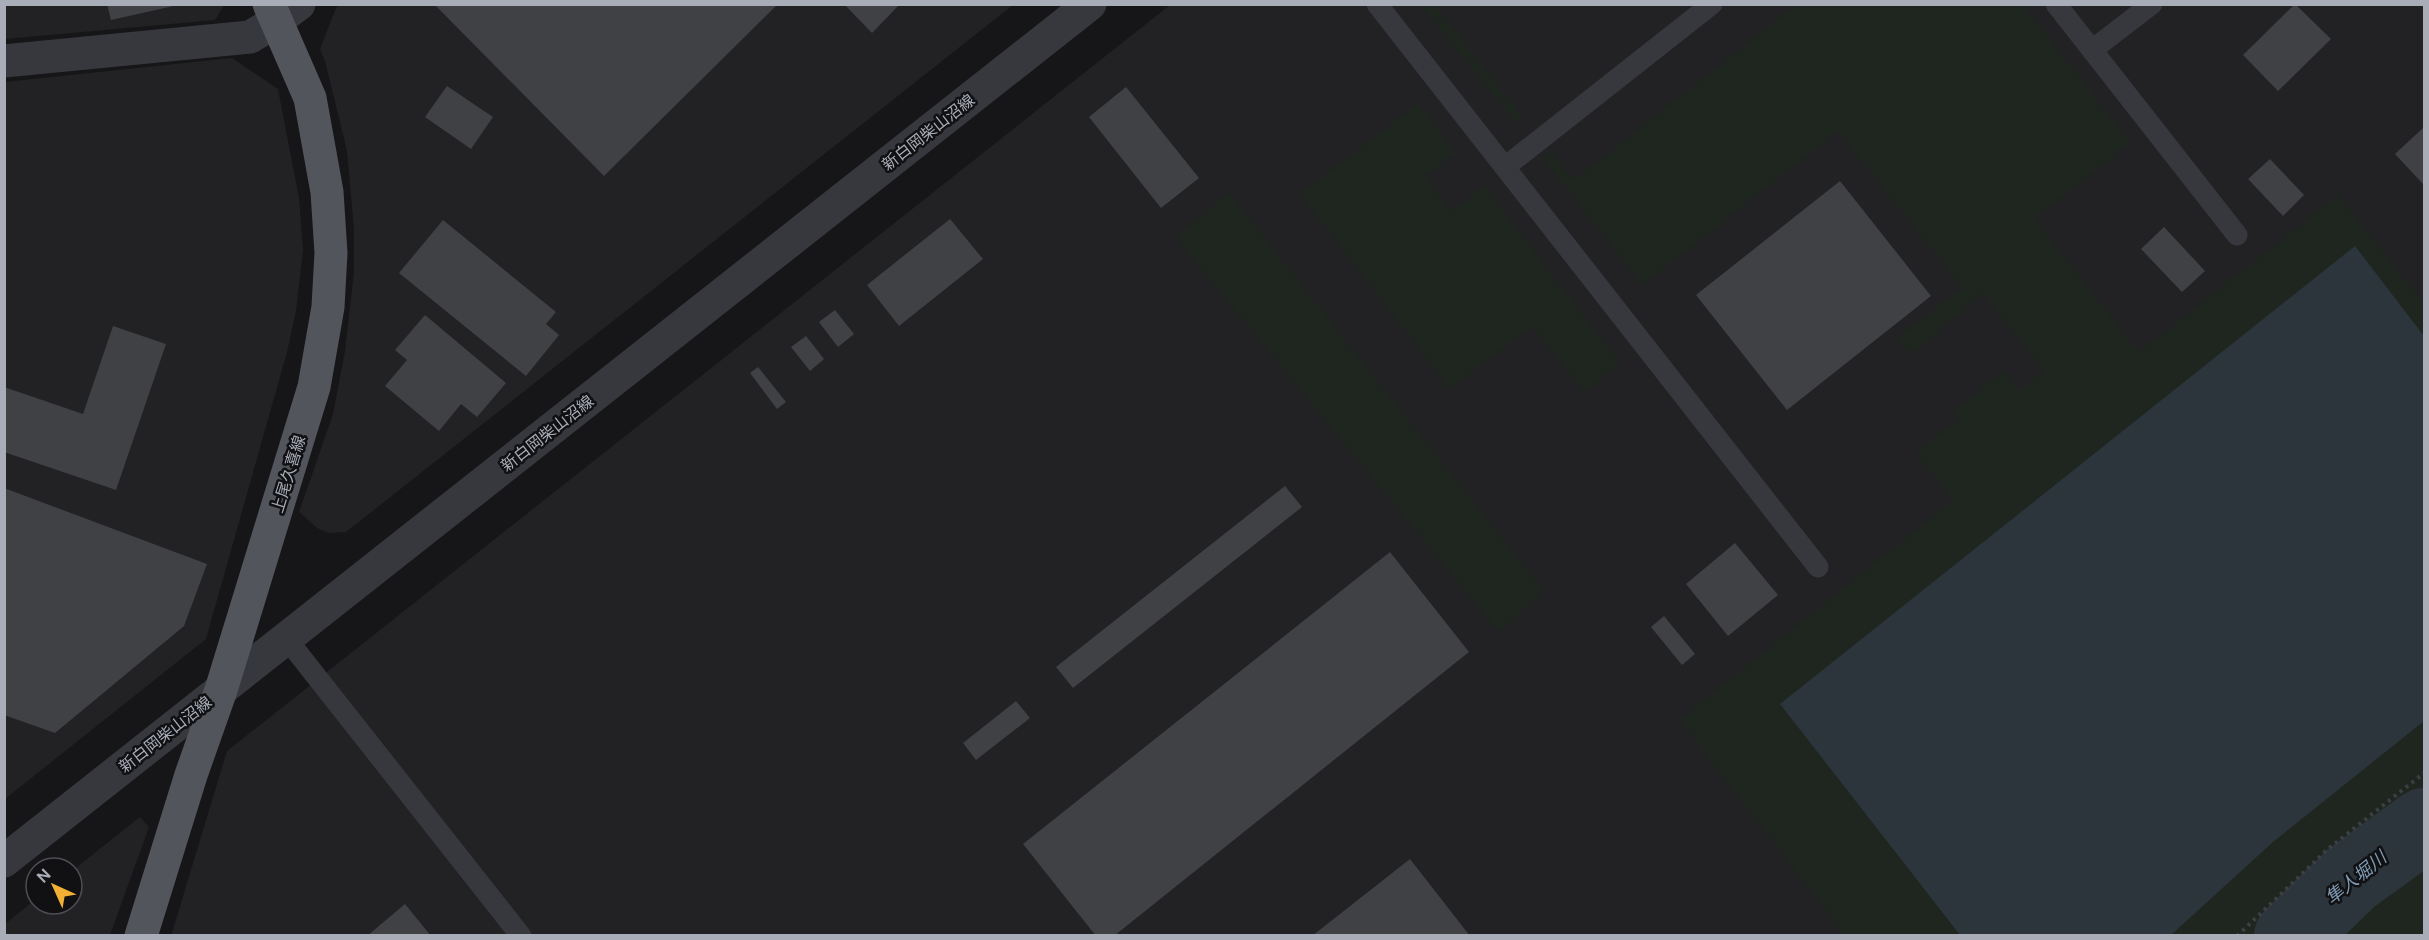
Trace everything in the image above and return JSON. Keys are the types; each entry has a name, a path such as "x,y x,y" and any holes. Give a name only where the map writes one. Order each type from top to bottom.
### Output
{"main road":[{"name":"上尾久喜線","path":"141,936 191,775 221,690 314,387 328,307 331,253 327,192 310,98 281,10"}],"street":[{"name":"新白岡柴山沼線","path":"4,861 1090,4"},
{"path":"4,61 250,37 281,10"}],"lane":[{"path":"1377,4 1818,567"},
{"path":"1505,167 1712,4"},
{"path":"2056,4 2237,235"},
{"path":"2092,50 2152,4"},
{"path":"286,638 521,936"}],"path":[{"path":"2237,936 2328,849 2424,772"}],"shaded area":[{"path":"2022,4 2131,143 2034,219 2139,352 2338,195 2424,304 2424,797 2337,858 2254,935 1845,935 1679,720 1953,500 1916,453 1959,418 1953,411 2003,371 2021,390 2044,370 1983,293 1911,355 1897,338 1962,287 1838,131 1643,285 1542,157 1550,151 1574,180 1796,5"},
{"path":"5,5 224,5 215,20 5,39"},
{"path":"340,5 1013,5 346,532 329,533 317,528 299,512 333,414 345,351 354,272 354,230 347,151 320,49 336,8"},
{"path":"1170,5 2424,5 2424,749 2205,935 171,936 227,751"},
{"path":"1421,5 1435,5 1522,115 1515,122"},
{"path":"232,58 278,89 299,198 303,250 296,311 287,352 206,639 5,799 5,82"},
{"path":"1418,103 1456,153 1425,177 1451,211 1484,186 1620,363 1584,392 1532,326 1450,389 1300,194"},
{"path":"1228,192 1544,591 1499,632 1176,238"},
{"path":"2355,246 2424,336 2424,721 2273,842 2171,935 1960,935 1780,704"},
{"path":"140,817 149,827 110,935 5,935 5,924 24,909 24,916 84,916 84,861"},
{"path":"2424,864 2424,935 2332,935 2334,933"}],"building":[{"path":"107,4 178,4 178,5 111,20"},
{"path":"434,4 778,4 604,176"},
{"path":"844,4 900,4 872,33"},
{"path":"2295,4 2331,39 2278,91 2243,55"},
{"path":"447,86 493,117 471,149 425,117"},
{"path":"1126,87 1199,178 1161,208 1089,117"},
{"path":"2424,127 2424,185 2395,154"},
{"path":"2270,159 2304,195 2283,216 2248,179"},
{"path":"1840,181 1931,296 1787,410 1696,295"},
{"path":"950,219 983,259 899,326 867,285"},
{"path":"443,220 556,312 546,324 559,335 526,376 399,273"},
{"path":"2164,227 2205,271 2182,292 2141,249"},
{"path":"835,310 854,334 838,347 819,322"},
{"path":"425,315 506,383 477,417 461,404 439,431 385,386 407,360 395,350"},
{"path":"113,326 166,344 116,490 4,452 4,387 83,414"},
{"path":"806,336 824,359 810,371 791,347"},
{"path":"758,367 786,402 777,409 750,373"},
{"path":"1285,486 1302,507 1073,688 1056,667"},
{"path":"4,488 207,564 184,626 55,733 4,715"},
{"path":"1735,543 1778,595 1728,636 1686,584"},
{"path":"1390,552 1469,652 1114,936 1096,936 1023,844"},
{"path":"1664,616 1695,654 1682,665 1651,627"},
{"path":"1016,701 1030,718 976,760 963,743"},
{"path":"1410,859 1470,936 1312,936"},
{"path":"405,904 431,936 367,936"}],"waterway":[{"name":"隼人堀川","path":"2291,936 2351,878 2424,825"}]}
